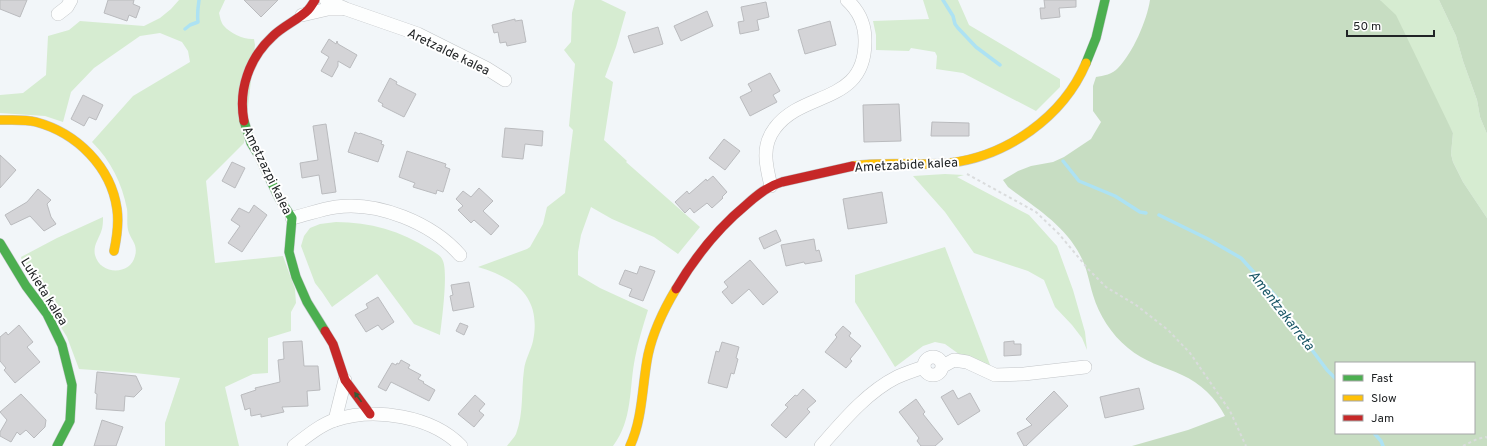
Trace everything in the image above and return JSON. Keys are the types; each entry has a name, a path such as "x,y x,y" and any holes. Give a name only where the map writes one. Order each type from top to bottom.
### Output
{"street":[{"path":"58,14 71,0"},
{"name":"Ametzazpi kalea","path":"315,0 308,10 273,36 262,47 253,61 246,77 242,111 245,128 279,198 292,218 289,252 296,277 307,302 332,344 345,380 370,414"},
{"name":"Aretzalde kalea","path":"326,0 346,9 418,34 486,68 505,80"},
{"path":"770,186 765,152 770,135 775,128 788,115 847,86 859,69 865,48 864,27 855,8 847,0"},
{"name":"Ametzabide kalea","path":"636,442 642,392 651,344 670,297 698,255 732,217 770,186 826,170 877,163 930,164 960,162 989,154 1017,141 1041,124 1062,102 1080,78 1092,50 1105,0"},
{"name":"Aretzalde kalea","path":"302,15 328,9 346,9"},
{"path":"0,120 36,122 53,127 69,135 84,146 97,160 106,174 114,193 118,209 117,239 114,251"},
{"path":"292,218 335,207 353,206 375,209 414,221 453,246 460,255"},
{"name":"Lukieta kalea","path":"0,243 26,286 47,314 62,345 72,385 70,421 57,446"},
{"path":"821,446 872,394 897,377 924,367 924,363 928,358 935,357 940,360 943,366 954,360 967,362 995,375 1024,374 1085,367"},
{"path":"335,420 345,380"},
{"path":"294,446 311,432 335,420 370,414 401,416 422,422 439,429 461,446"}],"path":[{"path":"950,162 975,180 1036,212 1059,234 1089,270 1106,286 1136,305 1168,330 1190,352 1230,411 1246,446"},
{"path":"1463,446 1477,439 1487,438"}],"green space":[{"path":"179,0 225,0 219,13 223,25 238,36 254,39 255,45 244,143 206,181 215,263 283,256 295,289 296,303 291,312 291,331 268,338 268,373 253,374 225,387 239,446 165,446 165,423 180,378 79,369 67,337 23,266 21,257 57,238 103,217 101,232 95,249 95,255 98,262 109,269 115,270 121,270 132,263 136,249 128,230 125,199 115,173 105,157 92,142 133,96 190,62 188,51 182,42 160,33 140,36 94,68 71,92 63,122 45,116 0,113 0,95 23,93 46,75 48,36 69,30 80,21 144,26 160,18"},
{"path":"575,0 601,0 626,12 616,47 605,77 613,82 604,140 627,161 626,162 700,227 678,254 654,237 612,219 591,207 581,235 578,252 578,275 600,288 648,310 636,352 629,404 624,426 613,446 507,446 516,434 519,426 523,378 525,366 533,341 535,326 533,312 529,301 523,292 514,284 503,277 478,267 530,247 543,224 547,207 565,193 573,130 569,126 575,64 564,50 571,42 572,13"},
{"path":"923,0 958,0 969,25 1060,79 1060,87 1036,111 963,73 936,69 937,56 935,52 911,48 909,51 876,50 876,35 873,21 929,19"},
{"path":"1150,0 1380,0 1396,15 1453,133 1451,154 1453,162 1463,182 1487,218 1487,446 1132,446 1188,430 1225,416 1212,397 1195,382 1141,357 1134,353 1116,337 1106,324 1099,310 1084,264 1074,244 1057,225 1008,187 1003,180 1018,171 1031,166 1053,162 1064,157 1091,139 1101,122 1093,111 1093,86 1096,77 1113,72 1124,62 1134,45 1146,17"},
{"path":"1380,0 1439,0 1456,36 1477,100 1480,117 1487,134 1487,218 1463,182 1453,162 1451,154 1453,133"},
{"path":"1439,0 1487,0 1487,134 1480,117 1477,100 1456,36"},
{"path":"945,174 964,175 957,177 1029,215 1057,246 1073,290 1085,332 1087,350 1082,338 1055,307 1044,280 1028,271 974,253 945,212 913,176"},
{"path":"349,222 385,229 407,237 441,257 445,276 440,335 414,324 377,274 332,307 315,283 301,246 304,236 310,228 320,224"},
{"path":"945,247 992,370 963,357 945,344 935,342 923,346 895,367 855,302 855,275"}],"building":[{"path":"0,0 27,0 20,17 0,9"},
{"path":"108,0 134,0 133,4 140,7 136,18 129,15 127,21 104,13"},
{"path":"244,0 278,0 261,17"},
{"path":"1044,0 1076,0 1076,7 1059,8 1060,17 1041,19 1040,8 1045,8"},
{"path":"766,2 769,17 757,20 759,30 740,34 738,22 744,21 741,7"},
{"path":"707,11 713,26 681,41 674,26"},
{"path":"515,19 515,21 522,20 526,42 507,46 506,42 500,43 498,32 494,33 492,25"},
{"path":"830,21 836,45 805,54 798,30"},
{"path":"658,27 663,44 634,53 628,36"},
{"path":"329,39 336,44 337,41 338,44 357,55 350,68 338,61 338,66 332,77 321,71 329,57 321,52"},
{"path":"770,73 780,91 773,95 777,102 750,116 740,97 752,91 748,84"},
{"path":"390,78 397,82 396,84 416,94 404,117 382,106 383,104 378,101"},
{"path":"83,95 103,105 96,120 89,117 84,126 71,119"},
{"path":"899,104 901,141 864,142 863,105"},
{"path":"932,122 969,123 969,136 931,136"},
{"path":"326,124 336,192 322,194 319,175 302,178 300,163 318,160 313,126"},
{"path":"505,128 543,131 542,146 525,144 523,159 502,157"},
{"path":"355,132 382,141 381,144 384,145 378,162 348,152"},
{"path":"724,139 740,151 725,170 709,158"},
{"path":"407,151 446,164 445,167 450,169 443,192 437,190 436,194 413,187 415,183 399,177"},
{"path":"0,155 16,170 0,188"},
{"path":"232,162 245,168 235,188 222,181"},
{"path":"713,176 727,192 722,197 723,198 712,208 707,203 694,213 690,208 685,213 675,202 687,191 689,194 706,179 707,181"},
{"path":"479,188 493,201 483,211 499,226 491,235 474,220 471,223 458,210 463,206 456,199 463,191 471,197"},
{"path":"38,189 51,200 47,204 51,217 56,224 44,231 30,216 11,225 5,215 27,202"},
{"path":"882,192 887,223 848,229 843,199"},
{"path":"254,205 267,215 242,252 228,243 240,226 231,220 239,208 249,213"},
{"path":"776,230 781,241 764,249 759,238"},
{"path":"814,239 816,251 819,250 822,261 805,264 804,262 786,266 781,245"},
{"path":"750,260 778,292 763,305 749,289 732,304 722,292 728,287 724,282"},
{"path":"640,266 655,271 643,301 629,296 632,289 619,284 625,270 637,274"},
{"path":"469,282 474,307 453,311 450,296 453,295 451,285"},
{"path":"378,297 394,322 382,330 378,325 366,332 355,315 368,308 366,304"},
{"path":"460,323 468,326 464,335 456,331"},
{"path":"19,325 33,342 27,347 40,362 15,383 4,370 6,368 0,361 0,337 6,332 8,335"},
{"path":"843,326 851,333 849,336 861,346 850,359 852,361 846,368 825,352 837,337 835,335"},
{"path":"302,341 304,366 318,366 320,390 307,391 308,406 282,407 284,412 261,417 261,414 251,416 250,408 245,410 241,395 256,390 255,388 280,382 278,360 284,359 283,342"},
{"path":"1014,341 1014,344 1021,344 1021,355 1004,356 1004,342"},
{"path":"722,342 739,347 736,358 738,359 734,374 731,373 727,388 708,383 716,351 719,352"},
{"path":"401,360 410,365 408,368 421,375 418,379 435,390 429,401 391,382 386,391 378,387 392,363 396,365 397,363 399,364"},
{"path":"97,372 136,376 142,389 134,397 125,396 124,411 96,409 97,394 95,393"},
{"path":"1139,388 1144,409 1105,418 1100,397"},
{"path":"803,389 816,401 807,409 810,412 786,438 771,425 788,407 785,405 795,395 797,396"},
{"path":"953,390 958,399 970,393 980,411 958,425 941,397"},
{"path":"1054,391 1068,406 1026,446 1024,446 1017,433 1032,425 1026,419"},
{"path":"21,394 46,420 45,427 34,438 26,430 20,435 17,432 11,442 0,436 0,432 7,420 0,412"},
{"path":"475,395 485,404 479,411 484,415 474,427 458,414"},
{"path":"916,399 925,412 923,414 943,439 935,446 921,446 917,441 919,438 899,412"},
{"path":"102,420 123,427 116,446 94,446"}],"waterway":[{"path":"185,29 198,22 199,0"},
{"name":"Amentzakarreta","path":"943,0 953,16 955,24 958,28 976,47 1000,65"},
{"name":"Amentzakarreta","path":"1063,161 1079,181 1115,196 1140,212 1146,213"},
{"name":"Amentzakarreta","path":"1159,215 1208,239 1241,258 1277,298 1288,318 1327,370 1335,378"},
{"name":"Amentzakarreta","path":"1375,434 1383,446"}],"traffic: fast":[{"path":"1086,63 1096,38 1105,0"},
{"path":"244,121 251,143 259,156 279,198 292,218 289,252 296,277 307,302 325,331"},
{"path":"0,243 26,286 47,314 62,345 72,385 70,421 57,446"}],"traffic: slow":[{"path":"853,166 877,164 950,163 971,159 992,152 1012,143 1031,131 1048,117 1076,83 1086,63"},
{"path":"0,120 27,120 51,127 65,134 90,154 108,179 117,209 117,235 114,251"},
{"path":"630,446 640,413 650,346 659,321 676,289"}],"traffic: jam":[{"path":"244,121 244,86 252,64 273,36 304,14 315,0"},
{"path":"676,289 707,244 735,214 763,191 782,182 853,166"},
{"path":"325,331 333,344 345,380 370,414"}]}
